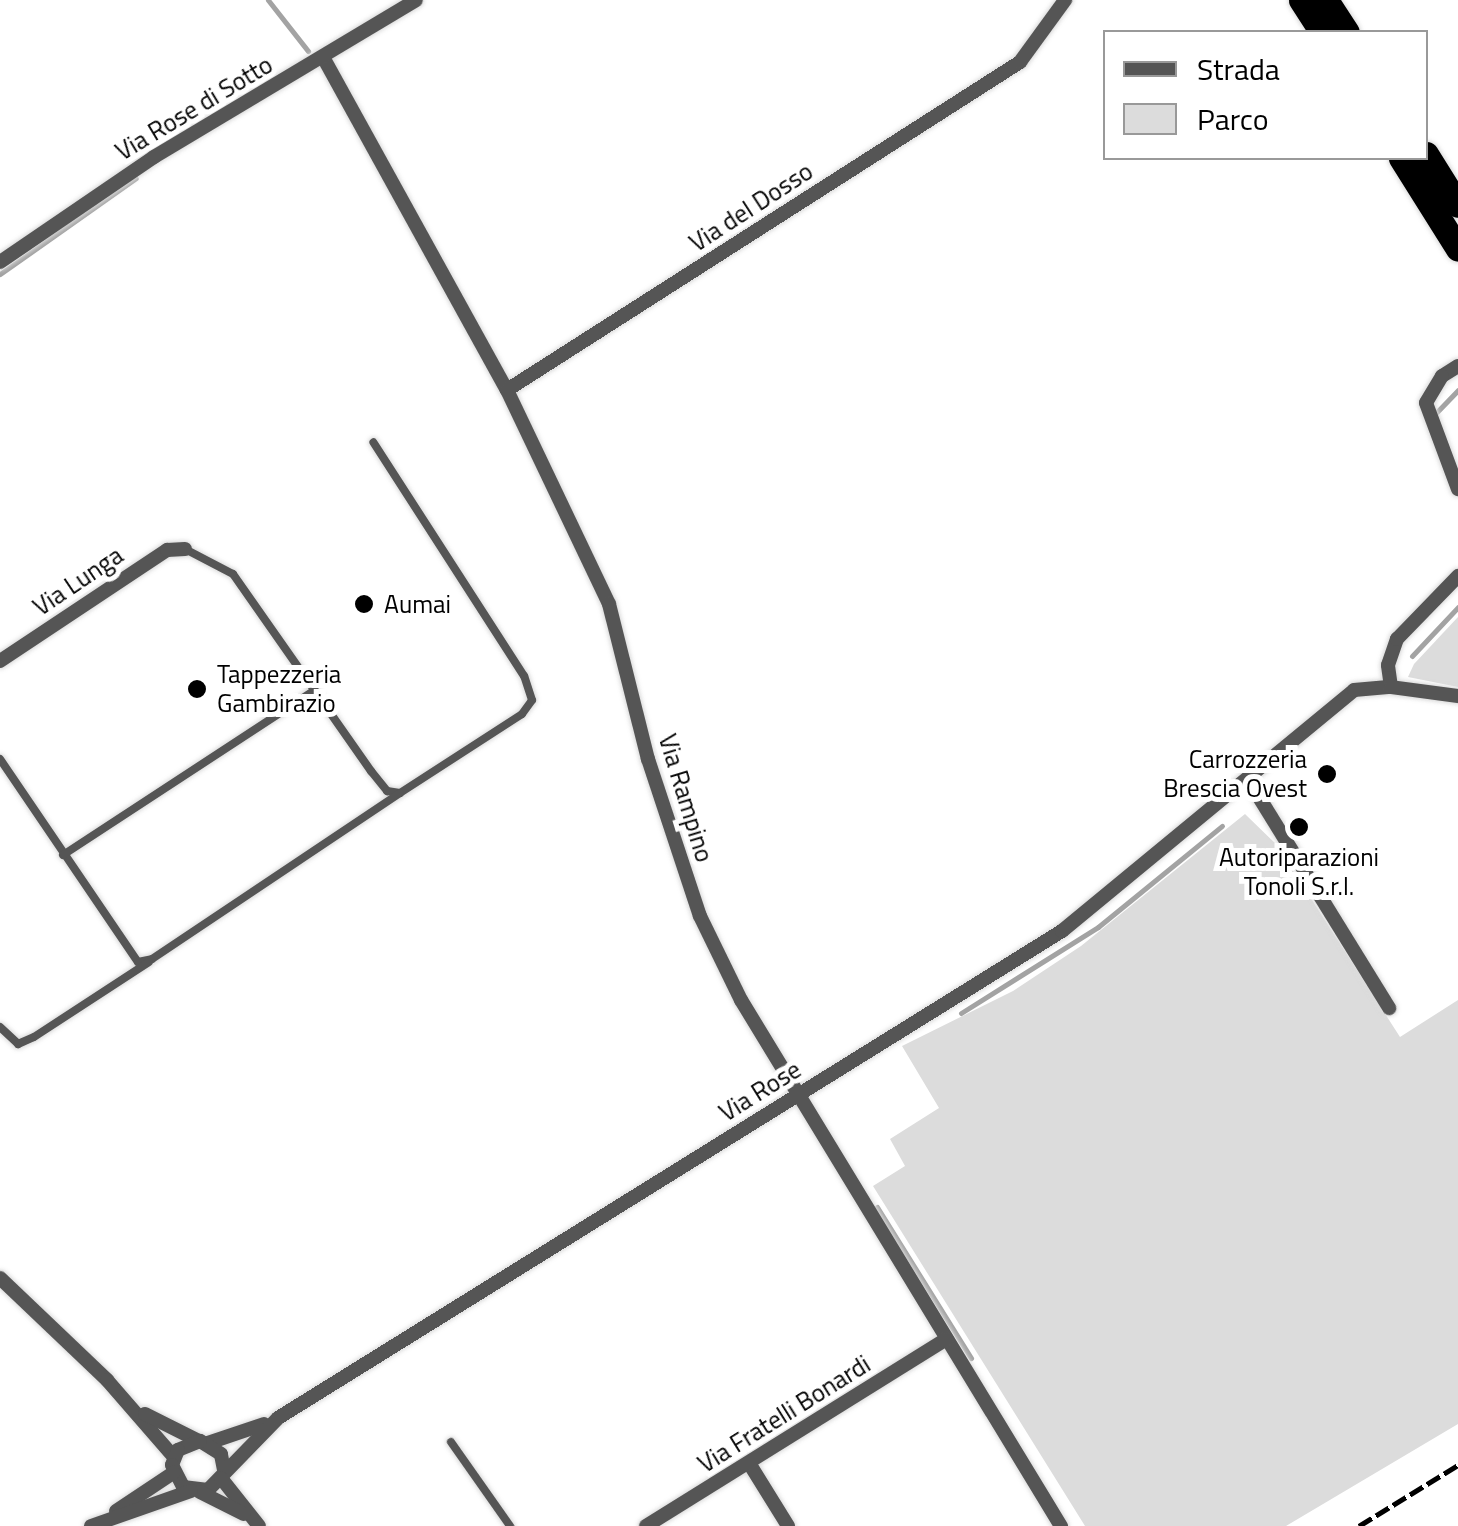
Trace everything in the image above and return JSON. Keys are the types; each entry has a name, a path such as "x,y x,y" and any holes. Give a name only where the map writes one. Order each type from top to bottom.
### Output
{"highway":[{"path":"1301,0 1321,30"},
{"path":"1326,0 1346,30"},
{"path":"1428,157 1458,205"},
{"path":"1402,160 1458,249"}],"street":[{"name":"Via Rose di Sotto","path":"0,262 154,156 416,0"},
{"name":"Via del Dosso","path":"507,390 1020,62 1065,0"},
{"name":"Via Rampino","path":"323,57 507,390 609,604 648,759 700,916 795,1096 1061,1526"},
{"path":"1458,366 1442,376 1426,403 1458,489"},
{"name":"Via Lunga","path":"0,661 166,550 185,549"},
{"path":"1458,576 1397,639 1388,665 1391,687 1458,696"},
{"name":"Via Rose","path":"222,1474 278,1418 1062,931 1249,781 1342,699 1368,686 1391,687"},
{"path":"1249,781 1389,1008"},
{"path":"0,1278 125,1398 174,1457 174,1473 195,1491 256,1522"},
{"name":"Via Fratelli Bonardi","path":"646,1526 946,1339"},
{"path":"125,1398 162,1426 204,1442 221,1454 222,1474 256,1522"},
{"name":"Via Rose","path":"204,1442 278,1418"},
{"path":"174,1457 204,1442"},
{"path":"749,1463 788,1526"},
{"path":"91,1526 174,1473"},
{"path":"91,1526 195,1491 222,1474"}],"lane":[{"path":"0,1028 18,1044 34,1037 522,714 532,700 524,676 374,442"},
{"path":"185,549 233,574 387,791 400,793"},
{"path":"63,856 314,690"},
{"path":"0,760 127,953 138,962 152,959"},
{"path":"451,1442 510,1526"}],"green space":[{"path":"1458,617 1458,687 1408,677 1414,664"},
{"path":"1245,814 1276,844 1400,1037 1458,1000 1458,1424 1286,1526 1085,1526 873,1186 905,1166 890,1139 939,1108 902,1046 1013,991 1081,946"}],"waterway":[{"path":"268,0 308,51"},
{"path":"0,274 136,178"},
{"path":"1433,416 1458,390"},
{"path":"1412,656 1458,607"},
{"path":"961,1013 1098,927 1222,826"},
{"path":"877,1207 971,1358"}],"railway":[{"path":"1359,1526 1458,1465"}],"place":[{"name":"Aumai","path":"364,604"},
{"name":"Tappezzeria Gambirazio","path":"197,689"},
{"name":"Carrozzeria Brescia Ovest","path":"1327,774"},
{"name":"Autoriparazioni Tonoli S.r.l.","path":"1299,827"}]}
